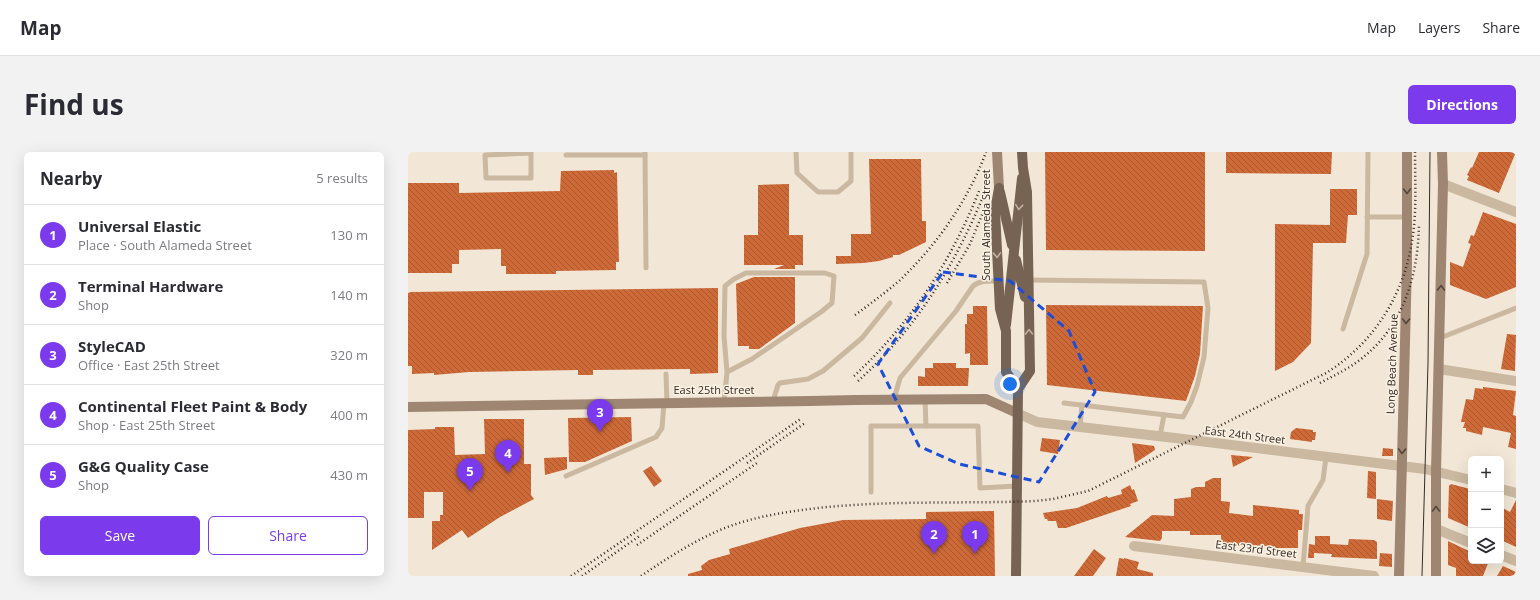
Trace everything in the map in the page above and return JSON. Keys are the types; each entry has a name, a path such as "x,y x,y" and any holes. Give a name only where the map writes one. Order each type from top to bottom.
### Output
{"main road":[{"name":"South Alameda Street","path":"997,152 999,188 996,205 1000,309 1006,331 1006,372 1018,389"},
{"path":"1016,576 1018,389 1030,371 1028,192 1023,168 1022,152"},
{"name":"Long Beach Avenue","path":"1399,576 1407,264 1407,152"},
{"path":"1436,576 1436,471 1443,184 1442,152"},
{"path":"1006,331 1023,168"},
{"path":"999,188 1029,314"},
{"name":"East 25th Street","path":"408,407 986,399 1017,413"}],"street":[{"path":"1443,184 1516,212"},
{"path":"1439,369 1516,381"},
{"name":"East 24th Street","path":"1017,413 1037,422 1401,466 1436,471 1468,479"},
{"path":"1504,490 1516,493"},
{"path":"1436,528 1468,542"},
{"name":"East 23rd Street","path":"1134,546 1374,576"},
{"path":"1504,556 1516,561"}],"lane":[{"path":"531,152 531,178 486,178 485,155 531,152"},
{"path":"796,152 797,173 818,192 838,192 851,181 850,152"},
{"path":"1343,329 1366,254 1368,217 1368,152"},
{"path":"566,155 645,153 646,268"},
{"path":"1368,217 1407,217"},
{"path":"724,403 727,372 724,336 725,286 734,279 746,273 824,273 834,276 832,303 752,359 727,372"},
{"path":"1029,280 1204,282 1208,308 1207,335 1204,357 1197,386 1191,402 1182,417 1064,403"},
{"path":"896,400 896,392 900,378 956,311 973,286 977,283 987,281 998,281"},
{"path":"772,402 780,383 808,379 823,371 862,338 890,304"},
{"path":"1440,338 1516,308"},
{"path":"566,476 656,437 662,428 666,403 666,374"},
{"path":"925,399 926,426"},
{"path":"1080,427 1082,405"},
{"path":"1160,436 1164,415"},
{"path":"871,492 871,426 978,426 980,488 1017,486"},
{"path":"1303,567 1308,506 1323,480 1326,457"}],"highlighted area":[{"path":"943,272 1010,281 1069,331 1095,392 1039,482 959,464 919,446 878,364"}],"building":[{"path":"1045,152 1205,152 1205,251 1046,250"},
{"path":"1226,152 1332,152 1331,174 1226,173"},
{"path":"1479,152 1516,152 1499,193 1467,180 1469,176 1467,175"},
{"path":"869,159 921,159 922,221 926,221 926,242 899,255 893,255 893,257 879,261 836,264 836,256 851,256 851,234 871,234"},
{"path":"614,170 614,173 617,172 619,262 616,262 616,270 556,271 556,274 506,274 506,266 501,266 501,249 459,250 459,264 452,264 452,273 408,273 408,183 459,183 459,193 560,191 561,171"},
{"path":"789,184 789,235 803,235 803,265 795,265 795,269 774,269 784,265 744,265 744,235 758,235 758,185"},
{"path":"1330,189 1357,189 1357,215 1348,215 1346,243 1313,243 1311,343 1293,362 1275,371 1275,224 1330,225"},
{"path":"1483,212 1516,224 1516,287 1486,299 1450,285 1450,262 1463,267 1471,244 1468,243 1471,235 1474,236"},
{"path":"754,277 795,277 795,323 759,349 749,349 749,346 738,346 736,284"},
{"path":"718,288 718,373 690,374 690,369 593,370 593,375 578,375 578,370 469,372 434,375 434,373 412,374 412,366 408,366 408,293 411,292"},
{"path":"1046,305 1203,306 1200,354 1195,376 1186,401 1047,385"},
{"path":"973,306 987,306 988,365 970,365 970,353 965,354 965,324 967,324 967,314 973,314"},
{"path":"1507,334 1516,335 1515,371 1501,369"},
{"path":"933,363 956,363 956,368 969,368 968,386 918,386 918,376 925,377 925,368 933,368"},
{"path":"1483,387 1516,391 1513,415 1516,416 1516,449 1508,447 1511,433 1483,427 1482,435 1466,431 1466,428 1463,428 1465,422 1461,422 1466,399 1473,400 1475,388 1483,389"},
{"path":"631,417 632,441 585,462 569,462 568,418"},
{"path":"484,419 524,419 524,464 531,464 531,495 534,499 500,517 468,538 462,530 432,550 432,521 440,521 440,515 443,515 443,492 424,492 424,518 408,518 408,430 435,429 435,427 454,427 455,455 485,454"},
{"path":"1296,428 1313,430 1313,432 1316,432 1315,440 1312,440 1312,442 1290,439 1291,432"},
{"path":"1042,438 1060,440 1058,454 1040,451"},
{"path":"1132,443 1154,446 1155,450 1135,463"},
{"path":"1383,448 1393,449 1393,456 1382,456"},
{"path":"1231,455 1253,457 1233,467"},
{"path":"567,457 567,469 545,475 544,458"},
{"path":"651,466 662,481 654,487 643,471"},
{"path":"1368,471 1376,472 1376,499 1367,498"},
{"path":"1213,478 1221,478 1221,501 1230,502 1229,513 1253,516 1253,505 1299,510 1299,514 1303,514 1302,530 1298,530 1298,548 1269,548 1268,546 1249,545 1229,546 1229,549 1221,548 1221,535 1190,535 1190,531 1162,531 1162,538 1160,541 1125,537 1152,515 1174,516 1174,499 1191,497 1191,489 1196,487 1205,487 1205,482"},
{"path":"1451,484 1468,488 1468,527 1448,518 1449,486"},
{"path":"1130,485 1132,490 1134,489 1138,501 1130,504 1131,506 1066,528 1058,528 1056,521 1048,521 1045,519 1043,513 1077,508 1107,496 1108,498 1122,494 1121,490"},
{"path":"1377,499 1393,501 1392,521 1377,519"},
{"path":"1516,500 1516,547 1504,541 1504,509 1510,512"},
{"path":"994,511 995,576 688,576 688,574 702,570 701,566 709,560 730,554 729,549 800,528 843,520 926,519 926,512"},
{"path":"1315,536 1330,536 1330,544 1348,545 1349,539 1374,540 1377,542 1377,559 1331,557 1332,554 1314,553 1314,558 1308,558 1309,544 1315,545"},
{"path":"1448,541 1468,551 1468,564 1488,564 1483,576 1456,576 1456,568 1448,565"},
{"path":"1094,549 1106,558 1093,576 1074,576"},
{"path":"1380,553 1392,554 1392,567 1379,566"},
{"path":"1119,558 1139,562 1137,569 1153,573 1153,576 1116,576"},
{"path":"1503,566 1516,572 1516,576 1497,576"}],"tram line":[{"path":"1422,576 1428,363 1430,152"}],"railway":[{"path":"855,315 899,281 926,253 950,222 970,188 986,152"},
{"path":"641,576 679,551 720,530 732,525 793,511 872,504 1036,501 1053,499 1088,491 1326,373 1358,348 1372,333 1394,299 1402,280 1408,261 1414,230 1415,152"},
{"path":"854,376 893,335 927,291 956,243 979,191"},
{"path":"858,381 899,339 932,294 961,245 985,192"},
{"path":"947,283 970,244 984,210"},
{"path":"1320,383 1353,365 1373,349 1397,318 1411,282 1418,244 1419,224"},
{"path":"571,576 802,418"},
{"path":"747,463 805,423"},
{"path":"637,545 757,463"},
{"path":"582,576 641,535"}],"place":[{"name":"StyleCAD","path":"600,432"},
{"name":"Continental Fleet Paint & Body","path":"508,473"},
{"name":"G&G Quality Case","path":"470,491"},
{"name":"Terminal Hardware","path":"934,554"},
{"name":"Universal Elastic","path":"975,554"}]}
